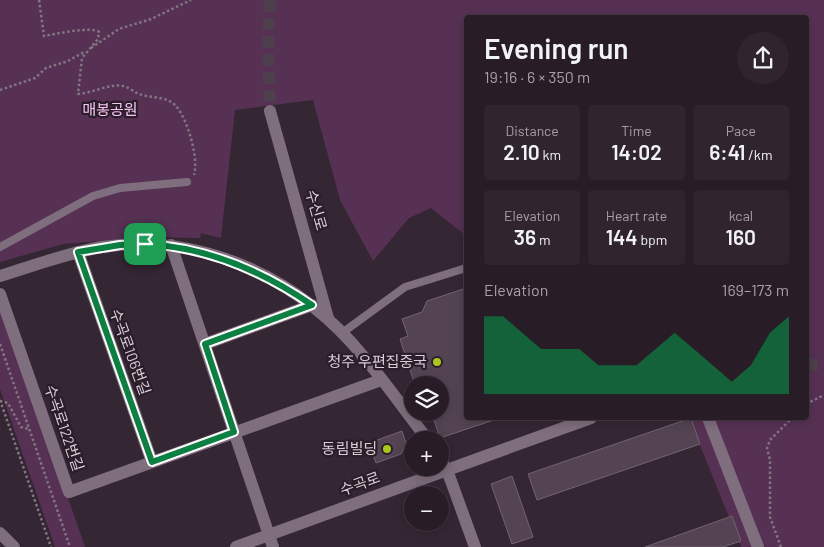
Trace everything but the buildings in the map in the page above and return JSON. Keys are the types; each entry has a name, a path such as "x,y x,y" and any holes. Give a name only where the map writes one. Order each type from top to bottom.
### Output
{"street":[{"name":"수신로","path":"270,111 328,318"},
{"path":"0,276 78,252 120,245 171,246 230,260 274,280 328,318 363,355 421,431"},
{"path":"171,246 271,541"},
{"name":"수곡로106번길","path":"78,252 152,462"},
{"name":"수곡로122번길","path":"0,294 69,492 381,380"},
{"path":"205,344 312,305"},
{"name":"수곡로","path":"449,469 585,420"},
{"path":"709,420 758,547"},
{"name":"수곡로","path":"236,547 271,541 432,476"},
{"path":"449,476 475,547"},
{"path":"0,534 14,547"}],"lane":[{"path":"0,247 93,196 120,188 187,182"},
{"path":"342,333 405,287 464,269"}],"path":[{"path":"39,0 44,36 96,30 99,32 98,39 82,58 78,94 95,92 114,86 124,86 138,94 168,100 176,106 189,131 195,159 196,168 194,175 187,182"},
{"path":"0,90 35,78 46,68 68,61 119,29 151,19 191,0"},
{"path":"0,344 70,547"},
{"path":"809,402 824,395"},
{"path":"0,401 8,404 21,426 29,429"},
{"path":"0,401 51,547"},
{"path":"781,547 770,517 770,460 767,448 770,440 790,420"}],"green space":[{"name":"매봉공원","path":"0,0 824,0 824,547 741,547 690,420 809,420 809,15 464,15 464,234 431,208 409,218 373,261 340,200 313,100 235,110 221,238 201,233 200,238 145,237 63,244 0,262"},
{"path":"0,301 85,547 55,547 0,389"}],"tunnel":[{"path":"270,0 268,48 270,111"},
{"path":"809,365 824,364"}],"place":[{"name":"청주 우편집중국","path":"437,362"},
{"name":"동림빌딩","path":"387,449"}],"route":[{"path":"145,244 171,246 208,253 230,260 274,280 312,305 205,344 234,432 152,462 78,252 120,245 145,244"}]}
